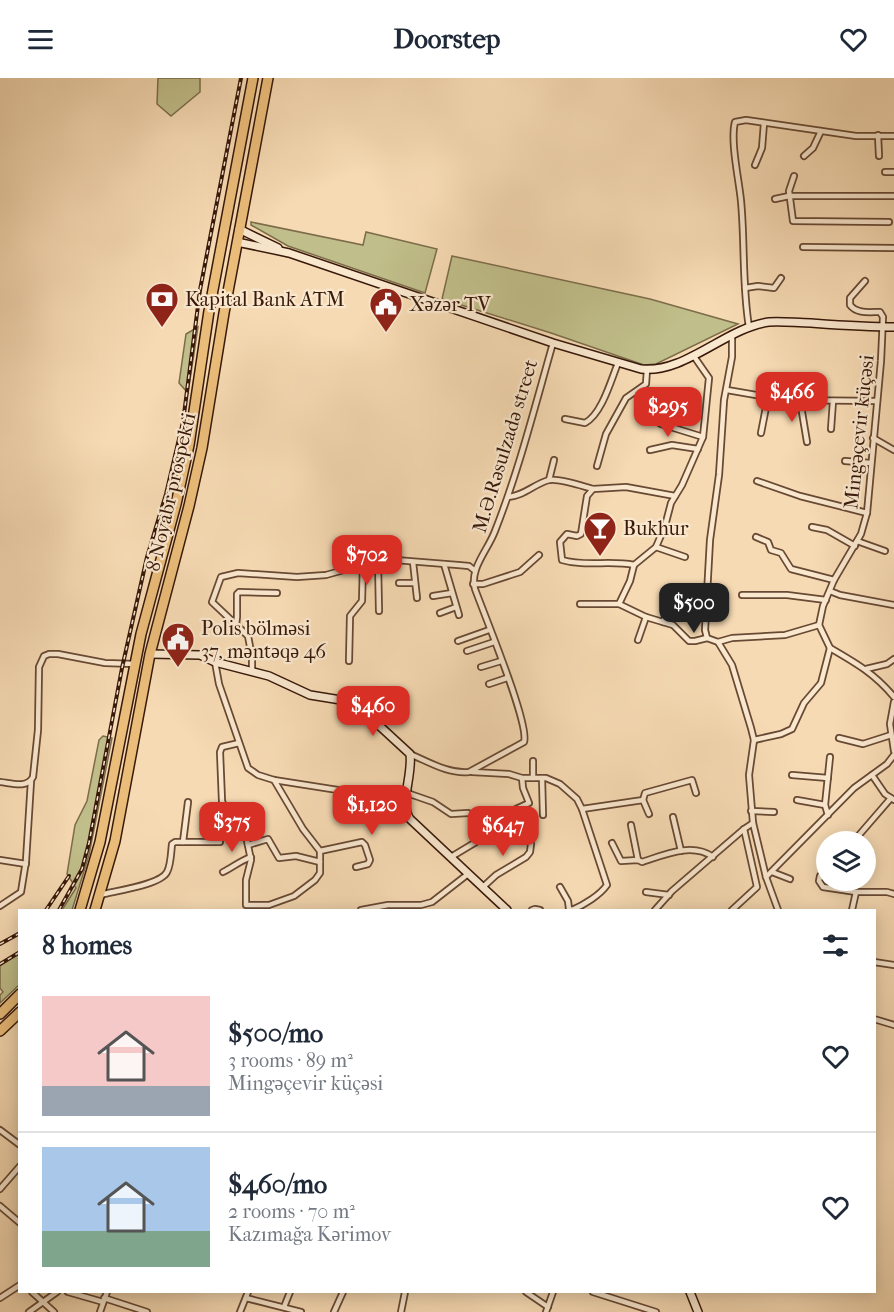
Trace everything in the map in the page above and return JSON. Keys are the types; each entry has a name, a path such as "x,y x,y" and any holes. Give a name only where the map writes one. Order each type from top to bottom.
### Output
{"highway":[{"name":"8 Noyabr prospekti","path":"80,909 100,842 135,664 189,445 225,225 253,78"},
{"name":"8 Noyabr prospekti","path":"95,909 115,841 150,654 199,459 268,78"},
{"path":"225,225 240,229"},
{"path":"223,239 237,242"},
{"path":"0,1014 18,996"},
{"path":"0,1031 18,1014"}],"street":[{"path":"749,327 741,202 733,127 735,122 740,120 856,136 894,136"},
{"path":"755,165 762,148 764,123"},
{"path":"804,156 813,148 821,131"},
{"path":"878,135 879,156"},
{"path":"885,172 894,172"},
{"path":"794,176 789,195 793,221 889,222"},
{"path":"775,199 789,195 894,196"},
{"path":"240,229 288,253"},
{"path":"237,242 288,253 553,343 618,363 647,369 665,367 732,334 769,322 894,327"},
{"path":"802,247 894,248"},
{"path":"745,288 758,286 774,288 781,278"},
{"path":"865,281 849,300 853,308 862,312 880,312 883,317 883,327"},
{"path":"861,326 862,312"},
{"name":"Mingəçevir küçəsi","path":"819,625 834,580 856,544 867,513 883,327"},
{"path":"707,638 705,597 719,475 724,400 732,357 732,334"},
{"name":"M.Ə.Rəsulzadə street","path":"469,772 524,742 525,733 473,584 474,570 490,544 508,497 553,343"},
{"path":"619,604 630,581 634,565 656,547 665,526 671,502 703,437 709,378 693,355"},
{"path":"565,419 585,423 591,419 601,404 618,363"},
{"path":"597,466 606,434 626,398 646,384 647,369"},
{"path":"727,390 800,400 877,402"},
{"path":"761,433 768,397"},
{"path":"800,400 807,442"},
{"path":"831,429 833,401"},
{"path":"644,414 661,424 703,437"},
{"path":"873,438 894,450"},
{"path":"650,450 672,445 698,449"},
{"path":"549,480 554,460"},
{"path":"845,461 871,463"},
{"path":"508,497 518,496 549,480 593,489 626,487 675,496"},
{"path":"757,481 800,496 867,513"},
{"path":"593,489 587,496 581,534 577,536 567,534 560,542 562,560 591,564 617,562 634,565"},
{"path":"812,526 827,530 856,544 885,551"},
{"path":"756,537 768,542 771,550 781,553 791,569 834,580"},
{"path":"656,547 686,557"},
{"path":"473,584 483,584 520,572 539,555"},
{"path":"252,670 248,636 212,602 224,574 316,576 333,574 378,561 469,566 474,570"},
{"path":"378,561 379,611"},
{"path":"413,562 417,598"},
{"path":"444,564 459,615"},
{"path":"349,661 350,616 362,601 363,565"},
{"path":"399,583 415,583"},
{"path":"830,591 894,605"},
{"path":"217,631 232,630 236,625 237,594 239,592 277,593"},
{"path":"433,596 452,593"},
{"path":"663,622 674,593"},
{"path":"742,595 787,595 826,600"},
{"path":"580,604 619,604 673,625 689,641 707,638 718,642 732,638 785,635 819,625 830,648 866,669 894,697"},
{"path":"440,614 456,607"},
{"path":"638,640 646,616"},
{"path":"458,641 489,630"},
{"path":"467,651 494,642"},
{"path":"718,642 737,679 754,740 749,775 751,811 766,878 778,909"},
{"path":"754,740 781,735 792,729 804,703 821,683 830,648"},
{"path":"0,906 21,892 26,864 31,781 38,730 39,667 44,656 58,654 105,663 135,664"},
{"path":"150,654 200,655 215,662 252,670 310,695 354,704 410,754 448,771 509,774 522,778 542,778 560,784 577,799 582,809 606,885 593,897 574,909"},
{"path":"866,669 886,664 894,659"},
{"path":"481,668 501,661"},
{"path":"215,662 219,684 248,768 258,775 274,780 376,796 390,802 406,812 506,909"},
{"path":"489,684 507,678"},
{"path":"766,878 854,788 887,764 894,753 890,724 894,702"},
{"path":"839,738 863,744 891,735"},
{"path":"233,812 225,809 222,801 220,753 222,747 239,743"},
{"path":"406,812 404,804 411,776 410,754"},
{"path":"828,814 825,805 831,757"},
{"path":"533,761 533,778"},
{"path":"792,775 828,778"},
{"path":"863,831 892,799 885,794 872,775"},
{"path":"516,809 529,803 522,778"},
{"path":"542,778 543,815"},
{"path":"246,836 251,864 246,880 246,905 269,905 294,896 315,880 320,873 320,851 303,829 274,780"},
{"path":"649,814 643,800 645,794 692,780 696,793"},
{"path":"0,782 27,784 31,781"},
{"path":"407,793 433,802 451,814 468,813"},
{"path":"582,809 643,800"},
{"path":"797,800 825,805"},
{"path":"183,842 189,802"},
{"path":"751,811 774,812"},
{"path":"673,817 681,851"},
{"path":"655,909 744,829 753,824"},
{"path":"631,825 638,860"},
{"path":"483,887 496,875 526,857 530,852 528,828"},
{"path":"733,909 757,887 744,829"},
{"path":"248,845 268,839 279,858 296,856 320,862"},
{"path":"100,895 153,882 163,877 167,873 172,844 220,842"},
{"path":"320,851 362,842 366,845 370,860 368,864 356,867"},
{"path":"451,857 476,842"},
{"path":"612,843 621,861 638,860 642,862 681,851 699,850 713,857"},
{"path":"223,872 251,856"},
{"path":"0,860 26,864"},
{"path":"772,872 790,879"},
{"path":"366,909 388,905 422,905 432,902 468,874"},
{"path":"560,888 568,901 569,909"},
{"path":"646,891 669,895"},
{"path":"849,891 894,894"},
{"path":"852,909 856,892"},
{"path":"876,962 894,965"},
{"path":"876,1020 894,1025"},
{"path":"0,1130 18,1144"},
{"path":"0,1189 18,1168"},
{"path":"0,1206 18,1221"},
{"path":"0,1298 18,1286"},
{"path":"33,1293 54,1312"},
{"path":"29,1312 56,1293"},
{"path":"72,1293 147,1312"},
{"path":"100,1312 106,1293"},
{"path":"240,1312 248,1293"},
{"path":"284,1307 290,1293"},
{"path":"334,1312 343,1293"},
{"path":"401,1312 405,1293"},
{"path":"527,1293 547,1309 553,1293"},
{"path":"596,1293 656,1312"},
{"path":"690,1293 698,1312"},
{"path":"246,1298 301,1312"}],"shaded area":[{"path":"158,78 200,78 200,92 171,116 157,104"},
{"path":"251,222 363,245 366,232 437,249 425,293 288,246 251,225"},
{"path":"452,256 650,299 738,324 656,364 644,365 442,299"},
{"path":"198,327 188,393 179,383 186,334"},
{"path":"103,736 112,738 89,855 72,909 63,909 76,888 67,874 75,825 87,801 99,740"},
{"path":"18,954 18,986 0,1003 0,995 3,992 0,988 0,966"}],"railway":[{"path":"60,909 82,869 89,843 122,668 147,557 166,494 183,422 200,290 241,78"},
{"path":"47,909 69,876"},
{"path":"0,944 18,934"},
{"path":"0,964 18,953"}],"place":[{"name":"Kapital Bank ATM","path":"162,328"},
{"name":"Xəzər TV","path":"386,333"},
{"name":"Bukhur","path":"600,557"},
{"name":"Polis bölməsi 37, məntəqə 46","path":"178,668"}]}
